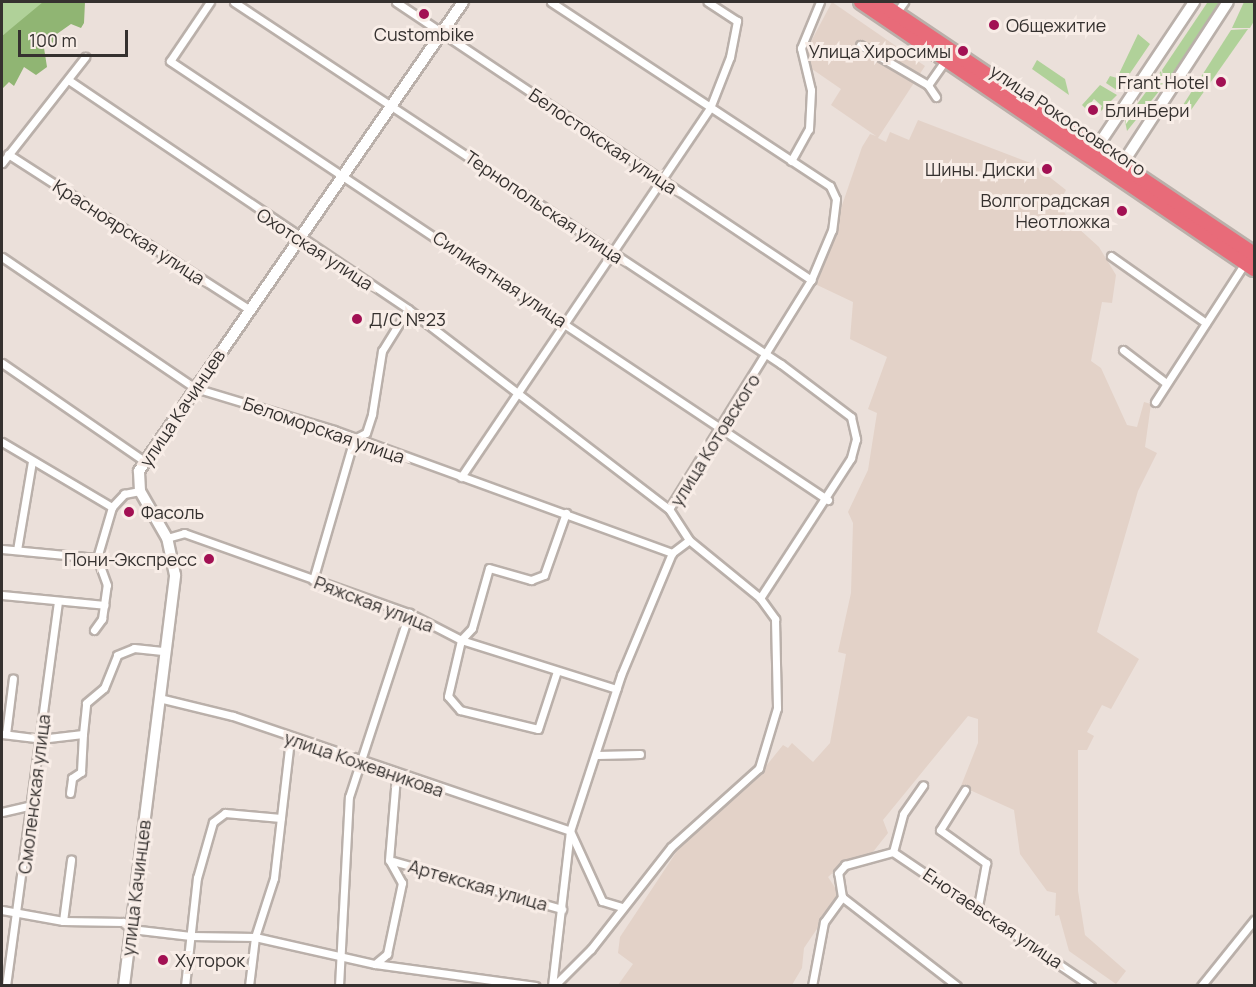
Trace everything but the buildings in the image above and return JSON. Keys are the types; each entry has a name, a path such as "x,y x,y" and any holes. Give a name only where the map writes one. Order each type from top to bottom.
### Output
{"highway":[{"name":"улица Рокоссовского","path":"861,2 946,59 1034,127 1094,152"},
{"name":"улица Рокоссовского","path":"879,2 900,7 1094,152 1251,262"}],"main road":[{"name":"улица Качинцев","path":"124,986 175,575 167,538 140,491 144,461 463,2"},
{"path":"1094,152 1194,2"},
{"path":"1119,169 1228,2"}],"street":[{"name":"Силикатная улица","path":"210,2 170,61 207,90 344,175 723,425 828,500"},
{"name":"Тернопольская улица","path":"234,2 614,253 851,417 856,439 828,500"},
{"name":"Белостокская улица","path":"396,2 811,279"},
{"name":"улица Котовского","path":"551,2 830,186 836,198 834,221 811,279 766,356 669,509 689,540 760,598 775,620 778,663 769,747 752,775 670,847 622,907 553,986"},
{"path":"461,477 710,108 730,57 737,21 708,2"},
{"path":"791,161 809,129 811,90 801,48 820,2"},
{"path":"860,45 928,85 936,97"},
{"path":"2,163 58,88 70,81 85,57"},
{"path":"928,85 946,59"},
{"name":"Охотская улица","path":"70,81 297,238 408,309 515,396 669,509"},
{"name":"Красноярская улица","path":"8,154 250,310"},
{"path":"1111,256 1206,323"},
{"name":"Беломорская улица","path":"2,257 195,388 354,439 566,513 672,553"},
{"path":"1155,402 1206,323 1251,262"},
{"path":"313,580 354,439 366,433 382,351 408,309"},
{"path":"1123,350 1166,383"},
{"path":"2,363 144,461"},
{"path":"2,442 112,507"},
{"path":"17,550 32,460"},
{"path":"94,630 105,605 107,585 97,558 112,507 124,494 140,491"},
{"path":"760,598 828,500"},
{"path":"557,670 538,729 460,710 447,690 461,640 472,628 489,568 531,580 544,575 566,513"},
{"name":"Ряжская улица","path":"167,538 184,533 409,613 461,640 616,689"},
{"path":"553,986 570,831 597,755 616,689 672,553 689,540"},
{"path":"2,549 97,558"},
{"path":"2,595 105,605"},
{"name":"Смоленская улица","path":"6,986 20,911 58,601"},
{"path":"339,986 349,797 409,613"},
{"path":"70,793 72,778 81,772 86,703 104,688 117,655 135,648 165,651"},
{"path":"13,678 4,734 40,739 83,734"},
{"name":"улица Кожевникова","path":"159,698 224,713 396,776 570,831"},
{"path":"249,986 255,937 274,878 290,739"},
{"path":"597,755 640,754"},
{"path":"375,964 387,954 402,884 393,861 396,776"},
{"path":"923,785 903,814 893,852 845,866 838,873 842,897 957,986"},
{"path":"965,790 940,830 986,863 978,906"},
{"path":"2,812 32,805"},
{"path":"185,986 197,878 213,822 225,813 281,818"},
{"path":"570,831 602,901 622,907"},
{"name":"Енотаевская улица","path":"893,852 978,906 1091,986"},
{"path":"63,921 71,860"},
{"name":"Артекская улица","path":"393,861 562,909"},
{"path":"812,986 824,922 842,897"},
{"path":"2,910 20,911 63,921 123,922 130,929 191,936 255,937 339,953 375,964 536,986"},
{"path":"1201,986 1254,920"}],"shaded area":[{"path":"832,2 925,66 878,138 886,142 890,132 909,140 918,120 1033,164 1066,190 1060,201 1067,218 1099,247 1116,275 1112,303 1102,302 1091,361 1101,368 1127,425 1137,427 1144,402 1151,404 1145,447 1157,453 1138,491 1097,632 1139,659 1111,709 1102,705 1087,732 1094,736 1087,750 1078,750 1078,891 1085,935 1126,971 1116,984 1069,951 1059,915 1055,916 1056,893 1047,891 1020,854 1014,810 961,786 978,743 978,719 968,716 883,820 888,833 869,857 847,860 828,877 840,895 804,948 802,968 792,985 618,985 633,964 618,953 620,937 685,839 758,776 783,745 788,748 792,743 813,762 830,743 846,654 838,652 851,593 853,523 848,512 868,470 877,413 868,409 887,357 850,339 853,302 815,284 862,147 870,134 876,136 831,105 841,89 812,69 807,49"}],"green space":[{"path":"2,2 43,2 43,5 2,36"},
{"path":"43,2 85,2 84,23 81,28 71,24 54,36 53,43 42,32 36,38 44,48 47,67 36,75 24,67 14,86 9,82 2,89 2,36"},
{"path":"1244,2 1254,2 1254,21 1250,28 1232,28"},
{"path":"1207,3 1221,3 1165,84 1162,70"},
{"path":"1248,29 1184,120 1176,116 1231,30"},
{"path":"1138,34 1150,44 1118,91 1106,83 1110,76 1117,78"},
{"path":"1037,60 1065,79 1069,95 1032,69"},
{"path":"1161,71 1164,85 1127,131 1125,121"},
{"path":"1100,85 1117,95 1097,115 1102,106 1094,99 1086,109 1082,105"}],"place":[{"name":"Custombike","path":"424,14"},
{"name":"Общежитие","path":"994,25"},
{"name":"Улица Хиросимы","path":"963,51"},
{"name":"Frant Hotel","path":"1221,82"},
{"name":"БлинБери","path":"1093,110"},
{"name":"Шины. Диски","path":"1047,169"},
{"name":"Волгоградская Неотложка","path":"1122,211"},
{"name":"Д/С №23","path":"357,319"},
{"name":"Фасоль","path":"129,512"},
{"name":"Пони-Экспресс","path":"209,559"},
{"name":"Хуторок","path":"163,960"}]}
